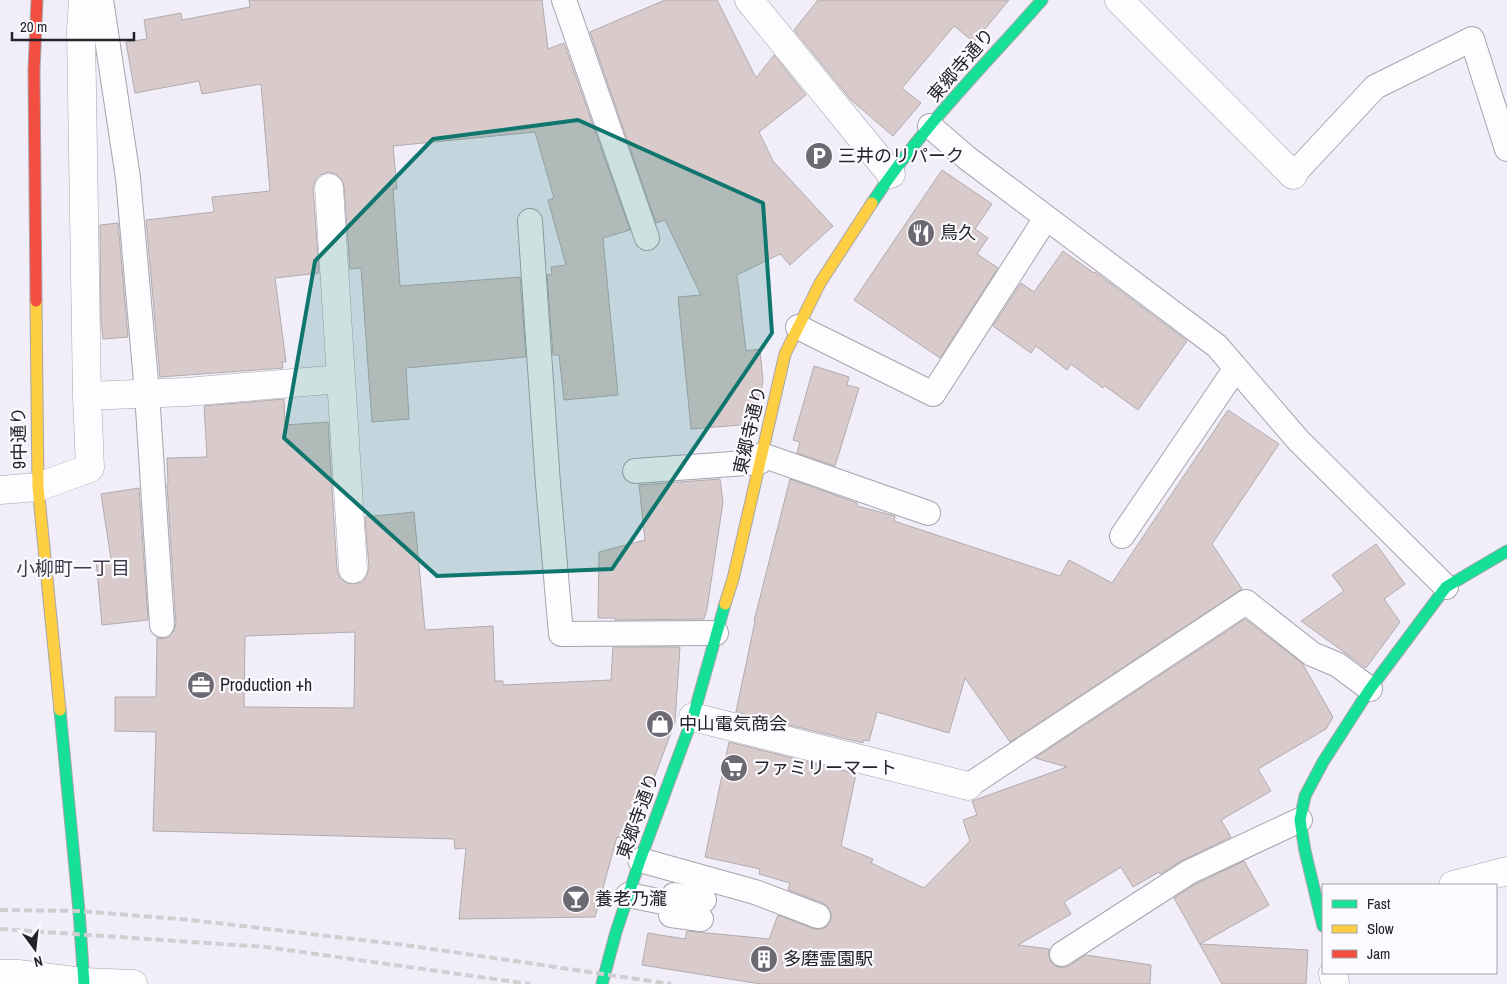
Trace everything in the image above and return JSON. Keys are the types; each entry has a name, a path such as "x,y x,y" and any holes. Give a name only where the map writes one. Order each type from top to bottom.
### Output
{"street":[{"name":"9中通り","path":"37,0 34,80 38,487 84,983"},
{"path":"0,490 38,487 90,468 87,396 81,30 83,0"},
{"path":"749,0 892,174"},
{"name":"東郷寺通り","path":"602,984 628,895 693,717 733,579 785,354 820,282 892,174 930,126 1042,0"},
{"path":"1119,0 1294,175"},
{"path":"329,188 353,569"},
{"path":"87,396 186,392 341,379"},
{"path":"0,469 38,487"},
{"path":"1322,918 1305,851 1300,820 1305,796 1370,689 1446,587 1507,551"},
{"path":"693,717 968,786"},
{"path":"1457,884 1507,871"},
{"path":"0,974 18,974 84,983 132,984"}],"lane":[{"path":"101,0 128,178 147,393 162,625"},
{"path":"564,0 647,238"},
{"path":"1294,175 1375,87 1472,39 1507,149"},
{"path":"930,126 967,158 1217,346 1298,440 1446,587"},
{"path":"798,327 932,394 1046,218"},
{"path":"530,221 547,475 561,634 716,633"},
{"path":"1122,536 1236,368"},
{"path":"635,471 761,459 928,512"},
{"path":"968,786 1246,602 1312,654 1338,665 1370,689"},
{"path":"1062,954 1189,872 1300,820"},
{"path":"640,860 755,892 818,916"},
{"path":"628,895 673,904 674,895 702,909"}],"highlighted area":[{"path":"578,120 763,203 772,333 612,569 437,576 284,438 315,261 433,139"}],"building":[{"path":"249,0 542,0 548,49 564,43 630,230 603,238 618,395 564,400 559,355 553,355 547,275 552,274 551,267 566,265 548,200 554,198 535,132 393,146 397,189 393,189 400,286 520,277 526,357 406,368 409,419 372,422 361,268 350,269 344,187 342,180 336,174 328,172 320,175 315,181 313,188 319,273 275,278 286,362 282,362 283,368 160,377 146,220 214,212 212,197 270,191 261,84 202,94 199,81 135,93 126,42 147,39 144,20 181,13 182,20 250,7"},
{"path":"665,0 717,0 756,78 774,55 806,95 759,132 773,161 833,226 790,265 780,254 737,275 746,351 760,349 763,382 753,424 691,429 678,297 701,295 665,220 656,223 590,32"},
{"path":"818,0 1009,0 974,42 954,26 902,88 921,103 893,136 851,100 794,30"},
{"path":"942,170 992,204 975,229 988,238 977,254 998,268 940,358 854,300"},
{"path":"118,223 128,337 103,339 100,225"},
{"path":"1063,251 1095,272 1187,341 1138,410 1105,386 1103,388 1071,364 1067,370 1036,346 1031,353 993,326 1021,283 1034,292"},
{"path":"814,366 849,377 847,385 859,388 835,466 797,453 800,442 793,440"},
{"path":"284,399 285,425 328,422 337,570 340,578 347,583 354,584 362,582 367,575 369,568 365,517 414,512 425,630 493,626 495,681 503,681 503,685 611,680 613,647 680,647 675,722 631,840 617,837 595,917 459,919 466,848 455,849 454,839 153,831 156,732 115,731 115,697 156,697 157,638 169,637 174,631 176,624 167,458 207,457 204,406","holes":["355,632 354,708 244,707 245,636"]},
{"path":"1228,410 1279,444 1212,544 1242,589 1010,742 965,678 949,733 877,712 869,741 863,740 863,743 736,712 754,621 790,479 857,503 857,506 895,516 894,521 1060,576 1069,560 1112,583"},
{"path":"720,479 723,502 704,619 615,620 615,618 598,618 599,552 645,540 639,485"},
{"path":"139,488 148,620 102,625 96,560 111,559 101,494"},
{"path":"1376,544 1405,584 1384,599 1400,622 1366,668 1301,621 1344,591 1332,575"},
{"path":"1245,619 1302,663 1333,717 1326,729 1258,769 1271,791 1221,820 1231,837 1183,860 1160,874 1159,872 1133,887 1121,867 1064,902 1071,914 1018,945 1049,949 1048,955 1051,962 1055,966 1062,968 1069,966 1086,955 1151,965 1150,984 761,984 642,965 648,933 685,939 687,931 769,939 778,915 814,929 826,927 831,921 831,913 828,907 823,903 788,890 790,883 759,874 760,869 705,857 729,742 856,774 841,846 873,859 871,863 924,888 970,841 963,820 977,815 972,801 1067,767 1035,758"},
{"path":"1244,861 1269,905 1200,944 1308,950 1306,984 1222,984 1174,898 1196,884"}],"railway":[{"path":"0,910 79,911 191,920 405,945 671,984"},
{"path":"0,929 266,947 530,984"}],"traffic: fast":[{"path":"872,203 911,149 953,98 1042,0"},
{"path":"1322,922 1305,851 1300,820 1305,796 1323,762 1370,689 1446,587 1507,551"},
{"path":"602,984 616,932 640,860 693,717 725,604"},
{"path":"60,710 84,984"}],"traffic: slow":[{"path":"725,604 733,579 785,354 820,283 872,203"},
{"path":"36,301 38,487 60,710"}],"traffic: jam":[{"path":"36,301 34,70 37,0"}],"place":[{"name":"三井のリパーク","path":"819,156"},
{"name":"鳥久","path":"921,233"},
{"name":"Production +h","path":"201,685"},
{"name":"中山電気商会","path":"660,724"},
{"name":"ファミリーマート","path":"734,768"},
{"name":"養老乃瀧","path":"576,899"},
{"name":"多磨霊園駅","path":"764,959"}],"district":[{"name":"小柳町一丁目","path":"73,568"}]}
